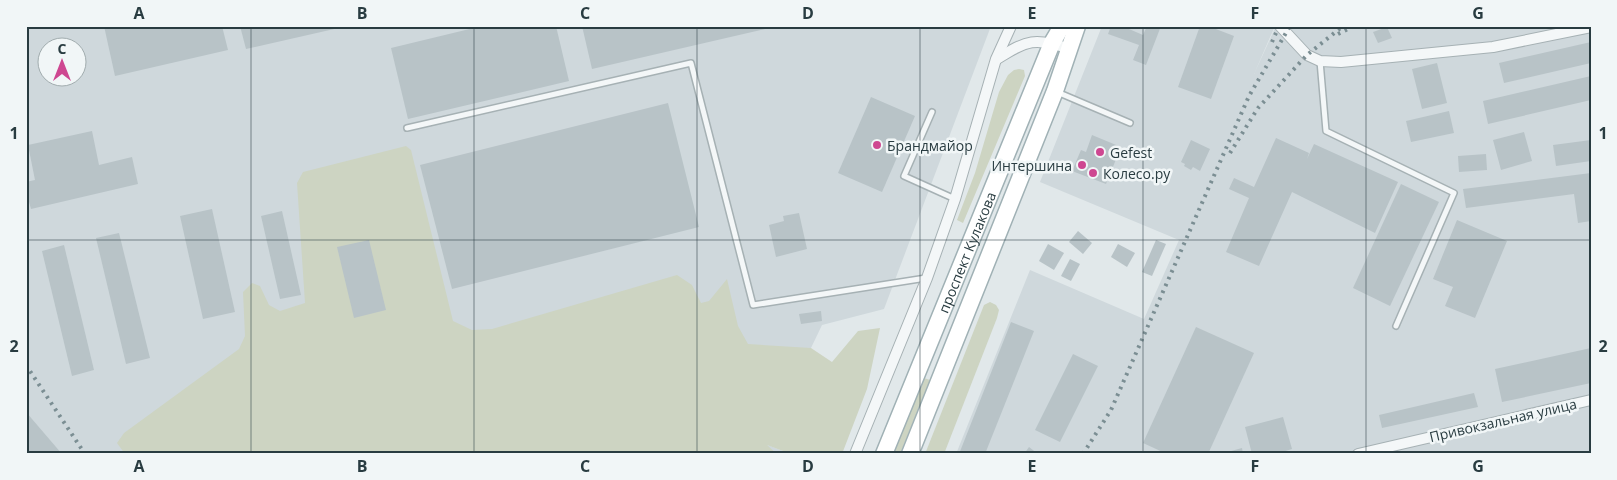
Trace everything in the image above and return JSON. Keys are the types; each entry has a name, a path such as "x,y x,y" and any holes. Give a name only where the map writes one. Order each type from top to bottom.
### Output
{"main road":[{"name":"проспект Кулакова","path":"884,454 1052,43 1062,26"},
{"name":"проспект Кулакова","path":"910,454 1055,91 1077,26"}],"street":[{"path":"855,454 927,278 954,199 996,59 1011,26"},
{"path":"1280,26 1307,55 1320,61 1341,62 1492,47 1591,27"},
{"path":"996,59 1014,48 1039,40 1070,49"},
{"name":"Привокзальная улица","path":"1358,454 1388,450 1591,400"}],"lane":[{"path":"1320,61 1326,131 1454,192 1396,326"},
{"path":"407,128 691,63 752,305 927,278"},
{"path":"1055,91 1130,123"},
{"path":"932,112 904,176 954,199"}],"shaded area":[{"path":"26,26 991,26 884,309 822,325 765,444 791,454 26,454"},
{"path":"1102,26 1275,26 1254,74 1276,26 1591,26 1591,454 956,454 1030,270 1144,319 1179,240 1040,182"}],"green space":[{"path":"1014,70 1024,70 1025,76 963,223 957,220 975,173 999,92 1008,75"},
{"path":"406,146 411,150 453,321 472,330 492,329 677,275 692,285 701,303 709,301 727,279 738,326 748,344 811,348 832,362 858,331 880,328 867,389 842,454 791,454 767,445 777,454 125,454 117,443 124,433 239,349 245,336 243,292 252,283 260,286 269,305 280,311 305,303 297,183 303,172"},
{"path":"990,302 996,305 999,310 997,318 944,454 925,454 984,305"},
{"path":"924,378 930,380 900,454 893,454"}],"building":[{"path":"104,26 222,26 228,50 115,76"},
{"path":"240,26 343,26 343,27 246,49"},
{"path":"482,26 556,26 569,81 408,119 391,48"},
{"path":"582,26 774,26 774,27 592,69"},
{"path":"1111,26 1122,26 1143,35 1147,26 1161,26 1146,65 1133,60 1139,45 1108,34"},
{"path":"1200,26 1208,26 1234,36 1211,99 1178,87"},
{"path":"1387,27 1392,38 1378,43 1373,32"},
{"path":"1591,42 1591,63 1504,83 1499,63"},
{"path":"1437,63 1447,103 1422,109 1412,69"},
{"path":"1591,76 1591,100 1488,124 1483,101"},
{"name":"Брандмайор","path":"871,97 915,116 882,192 838,173"},
{"path":"668,103 699,227 452,289 420,165"},
{"path":"1449,111 1454,133 1411,142 1406,121"},
{"path":"92,131 99,165 132,157 138,184 31,209 26,191 26,182 35,180 28,145"},
{"path":"1524,132 1532,161 1501,170 1493,140"},
{"path":"1092,135 1121,147 1106,184 1072,171 1081,150 1086,152"},
{"path":"1276,138 1309,153 1307,159 1314,144 1398,182 1375,233 1292,192 1259,266 1226,252 1249,198 1229,189 1234,178 1254,187"},
{"path":"1191,140 1210,149 1200,171 1193,167 1191,170 1181,162"},
{"path":"1591,140 1591,161 1556,166 1553,145"},
{"path":"1486,154 1487,170 1459,172 1458,156"},
{"path":"1591,173 1591,221 1578,223 1574,194 1466,208 1463,189"},
{"path":"1401,184 1439,202 1390,306 1353,288"},
{"path":"212,209 235,312 203,319 180,216"},
{"path":"282,211 301,295 280,299 261,216"},
{"path":"799,213 807,249 776,257 769,225 784,221 783,216"},
{"path":"1457,220 1507,241 1475,318 1445,306 1453,287 1433,279"},
{"path":"1078,231 1092,243 1083,254 1069,242"},
{"path":"119,233 150,358 126,364 96,238"},
{"path":"369,240 386,310 354,318 337,247"},
{"path":"1156,240 1166,244 1152,276 1142,272"},
{"path":"1048,244 1064,253 1054,270 1039,261"},
{"path":"1118,244 1135,253 1127,267 1111,257"},
{"path":"64,245 94,370 72,376 42,251"},
{"path":"1070,259 1080,264 1071,281 1061,276"},
{"path":"821,311 822,321 801,324 799,314"},
{"path":"1011,322 1034,331 985,454 959,454"},
{"path":"1196,327 1254,353 1208,454 1167,454 1143,443"},
{"path":"1591,348 1591,383 1502,402 1495,369"},
{"path":"1073,354 1098,366 1060,442 1035,430"},
{"path":"1474,393 1478,407 1382,428 1379,415"},
{"path":"26,412 62,454 26,454"},
{"path":"1283,417 1292,449 1276,454 1252,454 1245,427"},
{"path":"1029,447 1038,454 1024,454"},
{"path":"1242,448 1243,454 1224,454 1224,453"}],"railway":[{"path":"1272,42 1279,26"},
{"path":"1083,454 1111,410 1249,96 1290,26"},
{"path":"1230,153 1258,108 1307,55 1343,26"},
{"path":"1338,34 1354,26"},
{"path":"26,365 85,454"}],"place":[{"name":"Брандмайор","path":"877,145"},
{"name":"Gefest","path":"1100,152"},
{"name":"Интершина","path":"1082,165"},
{"name":"Колесо.ру","path":"1093,173"}]}
